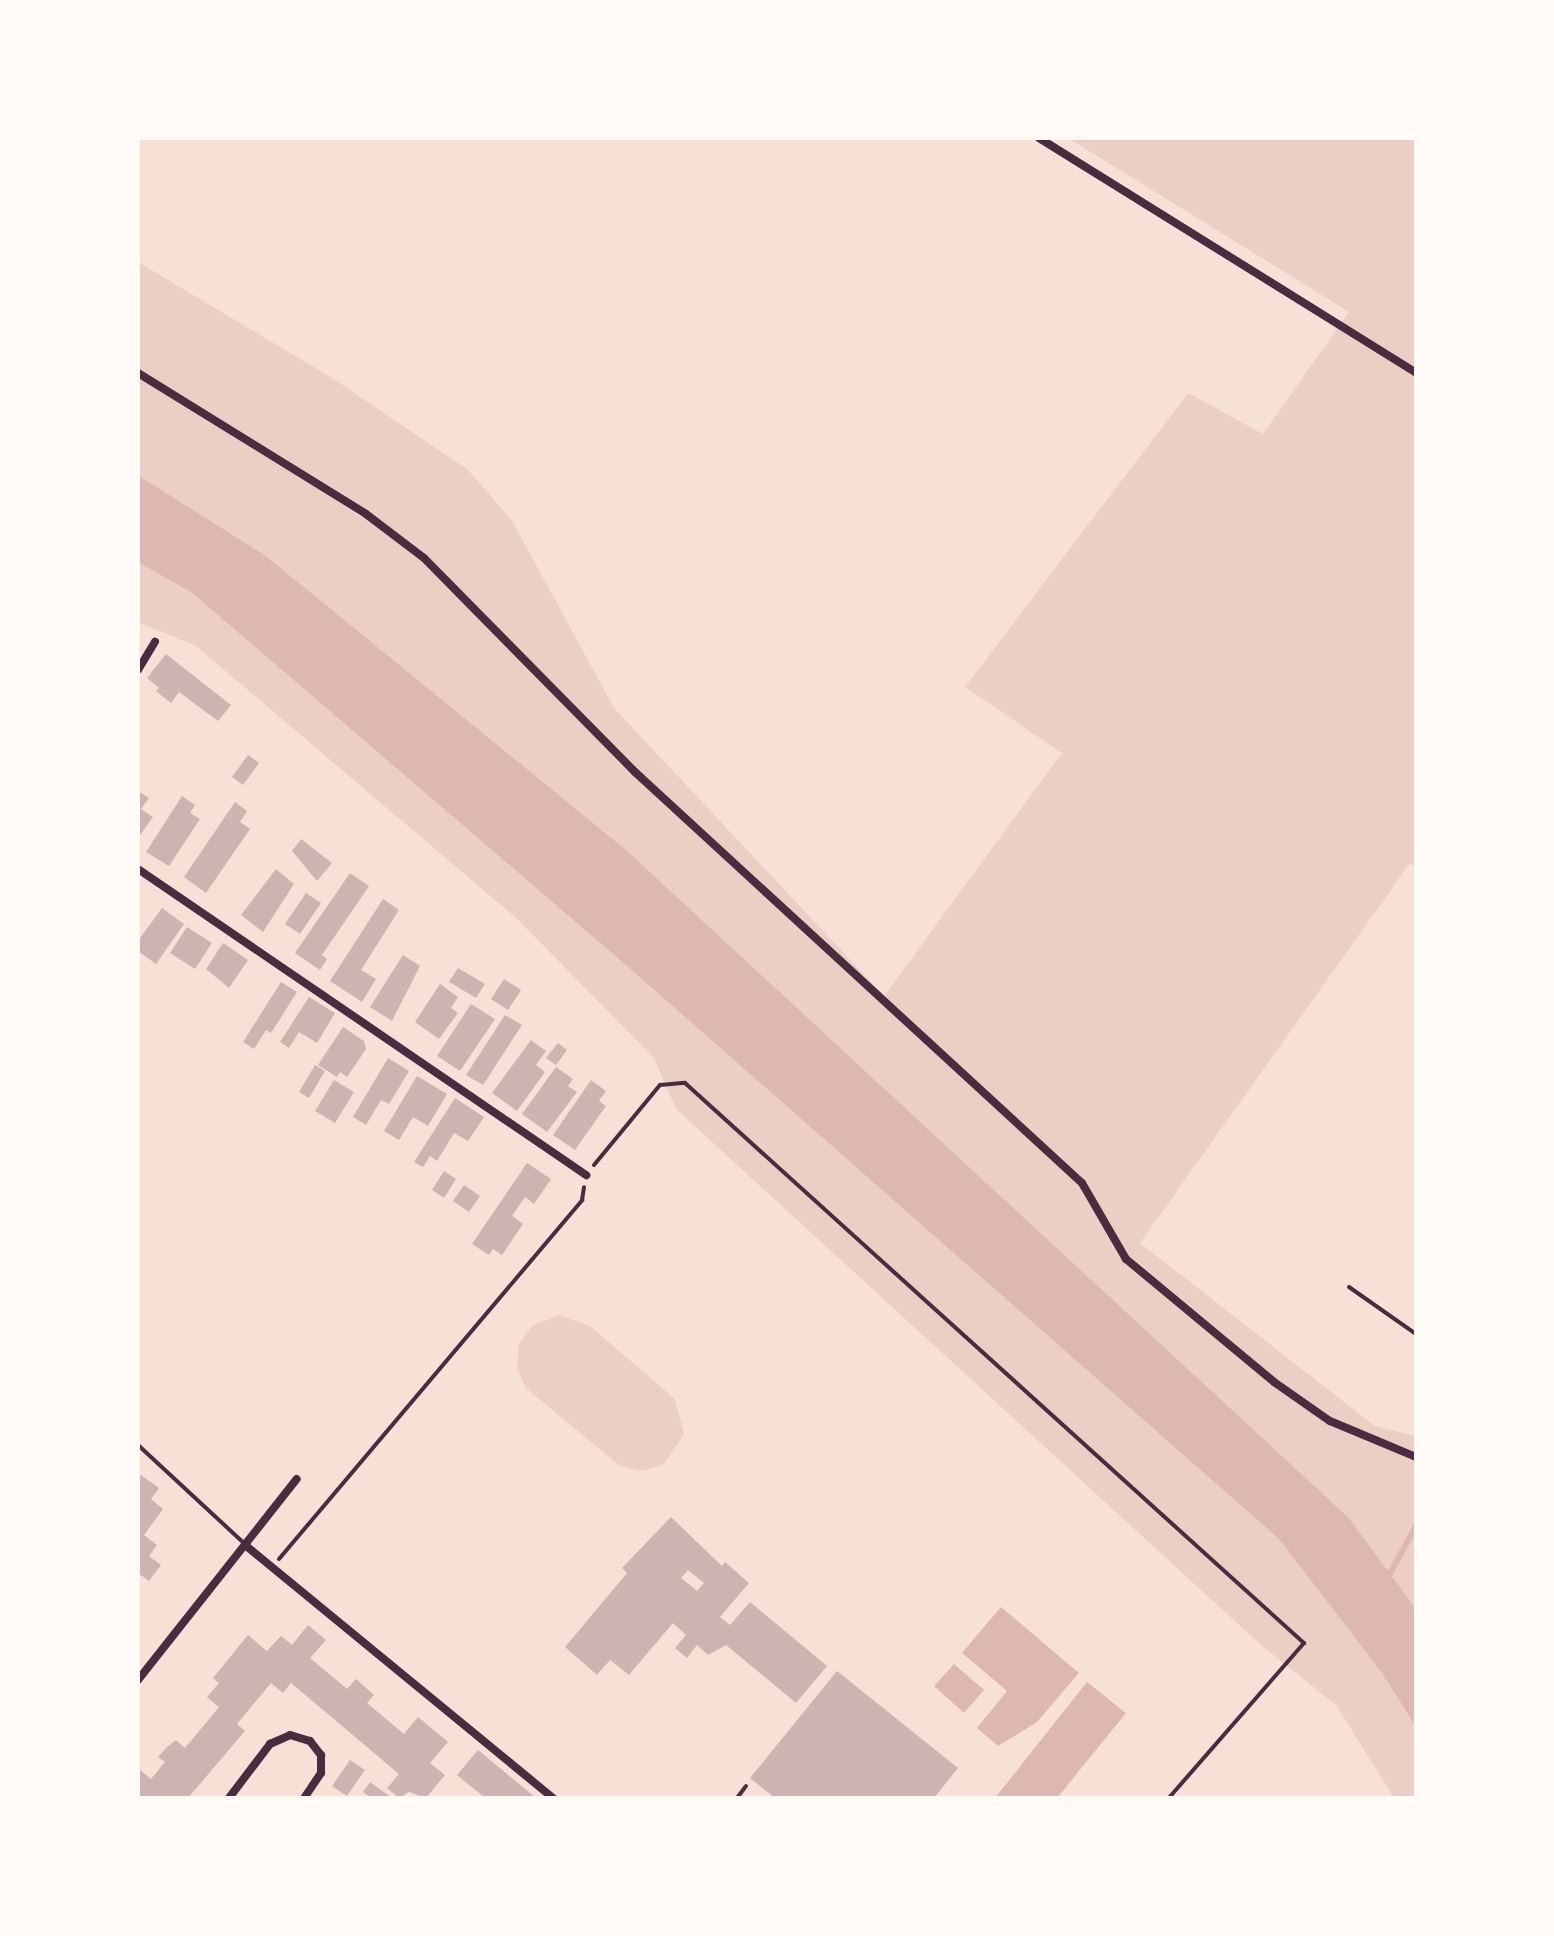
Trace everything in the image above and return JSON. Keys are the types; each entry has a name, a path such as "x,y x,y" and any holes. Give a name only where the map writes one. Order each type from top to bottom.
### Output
{"street":[{"path":"1039,138 1416,373"},
{"path":"138,373 366,514 424,558 635,772 1082,1183 1126,1259 1274,1382 1330,1421 1416,1457"},
{"path":"138,670 155,642"},
{"path":"138,869 586,1175"},
{"path":"138,1680 297,1479"},
{"path":"245,1545 553,1798"},
{"path":"229,1798 270,1744 290,1735 310,1741 321,1755 321,1773 304,1798"}],"lane":[{"path":"1349,1287 1416,1334"},
{"path":"138,1445 245,1545"},
{"path":"737,1798 746,1786"}],"path":[{"path":"272,1566 582,1200 586,1175 660,1085 685,1083 1304,1643 1169,1798"}],"shaded area":[{"path":"1068,138 1416,138 1416,868 1410,863 1140,1243 1375,1426 1416,1436 1416,1609 1349,1518 625,849 266,556 138,475 138,262 334,379 468,470 511,519 614,708 884,996 1062,753 965,687 1188,393 1263,434 1349,312"},
{"path":"138,475 266,556 625,849 1349,1518 1416,1609 1416,1727 1382,1673 1279,1539 635,973 192,593 138,562"},
{"path":"138,562 192,593 635,973 1279,1539 1382,1673 1416,1727 1416,1798 1394,1798 1336,1705 1261,1645 676,1109 654,1058 515,917 196,646 138,622"},
{"path":"559,1315 590,1326 675,1399 684,1434 664,1464 643,1471 620,1466 526,1388 517,1367 519,1343 533,1325"},
{"path":"1001,1607 1079,1673 1036,1723 998,1746 977,1728 1007,1691 962,1653"},
{"path":"954,1664 984,1690 964,1713 934,1686"},
{"path":"1087,1682 1126,1713 1057,1798 995,1798"}],"building":[{"path":"166,654 231,705 218,721 179,692 171,703 156,691 159,688 147,678"},
{"path":"248,755 259,763 243,785 232,777"},
{"path":"138,791 149,798 141,809 153,817 138,838"},
{"path":"182,796 195,805 190,813 200,819 169,866 146,852"},
{"path":"235,802 247,811 240,822 250,829 206,893 184,877"},
{"path":"301,839 332,863 317,881 292,851"},
{"path":"276,869 294,884 263,932 241,915"},
{"path":"350,873 369,886 322,955 327,959 320,970 295,953"},
{"path":"306,893 321,903 300,934 285,924"},
{"path":"383,899 399,910 361,970 376,979 362,1002 330,981"},
{"path":"162,908 184,924 156,964 138,951 138,941"},
{"path":"187,927 212,943 195,969 170,953"},
{"path":"223,943 248,960 229,988 206,969"},
{"path":"403,955 420,966 392,1021 370,1007"},
{"path":"458,968 485,984 476,998 449,982"},
{"path":"504,979 521,990 508,1010 491,999"},
{"path":"281,982 297,992 271,1033 266,1030 254,1049 243,1042"},
{"path":"440,984 458,997 451,1008 458,1013 439,1039 415,1022"},
{"path":"309,997 335,1013 317,1043 299,1032 289,1048 280,1042"},
{"path":"471,1004 495,1019 460,1071 437,1056"},
{"path":"505,1015 522,1025 483,1085 466,1075"},
{"path":"343,1027 364,1041 366,1049 347,1077 340,1072 337,1077 318,1065"},
{"path":"531,1040 546,1051 536,1065 545,1072 517,1111 492,1093"},
{"path":"558,1043 567,1050 556,1065 546,1058"},
{"path":"388,1058 409,1071 389,1104 381,1100 366,1125 353,1117"},
{"path":"315,1065 325,1071 309,1098 299,1092"},
{"path":"556,1067 573,1079 568,1086 577,1092 547,1132 522,1114"},
{"path":"417,1076 447,1094 428,1126 413,1117 399,1140 384,1131"},
{"path":"334,1080 354,1092 335,1123 315,1111"},
{"path":"591,1080 606,1091 599,1101 606,1106 575,1150 553,1135"},
{"path":"455,1098 484,1117 468,1141 454,1133 437,1161 430,1156 423,1167 414,1162"},
{"path":"527,1163 551,1179 534,1204 525,1197 512,1216 523,1224 502,1255 493,1249 489,1255 472,1244"},
{"path":"444,1171 456,1179 444,1198 432,1190"},
{"path":"464,1185 480,1196 469,1212 453,1201"},
{"path":"138,1473 159,1488 151,1499 163,1509 144,1535 157,1545 149,1556 161,1565 149,1581 138,1573"},
{"path":"671,1517 722,1566 725,1562 749,1583 720,1617 730,1625 750,1602 827,1666 796,1703 726,1645 708,1655 697,1645 687,1658 675,1648 686,1635 673,1623 629,1675 610,1660 597,1675 565,1647 627,1573 622,1568","holes":["688,1570 704,1583 697,1591 681,1578"]},
{"path":"308,1625 326,1640 310,1658 347,1689 356,1679 374,1695 367,1703 404,1734 418,1717 448,1742 430,1763 445,1775 426,1798 409,1792 399,1798 387,1788 399,1774 291,1683 283,1693 271,1683 237,1724 245,1731 188,1798 138,1798 138,1768 151,1779 165,1762 158,1757 167,1747 176,1740 185,1748 219,1707 207,1697 219,1683 213,1678 248,1635 267,1651 281,1636 292,1645"},
{"path":"837,1671 958,1768 934,1798 775,1798 750,1778"},
{"path":"478,1750 536,1798 485,1798 457,1775"},
{"path":"350,1760 365,1770 347,1796 332,1786"},
{"path":"370,1782 392,1798 371,1798 363,1792"}],"waterway":[{"path":"1387,1579 1416,1526"}]}
